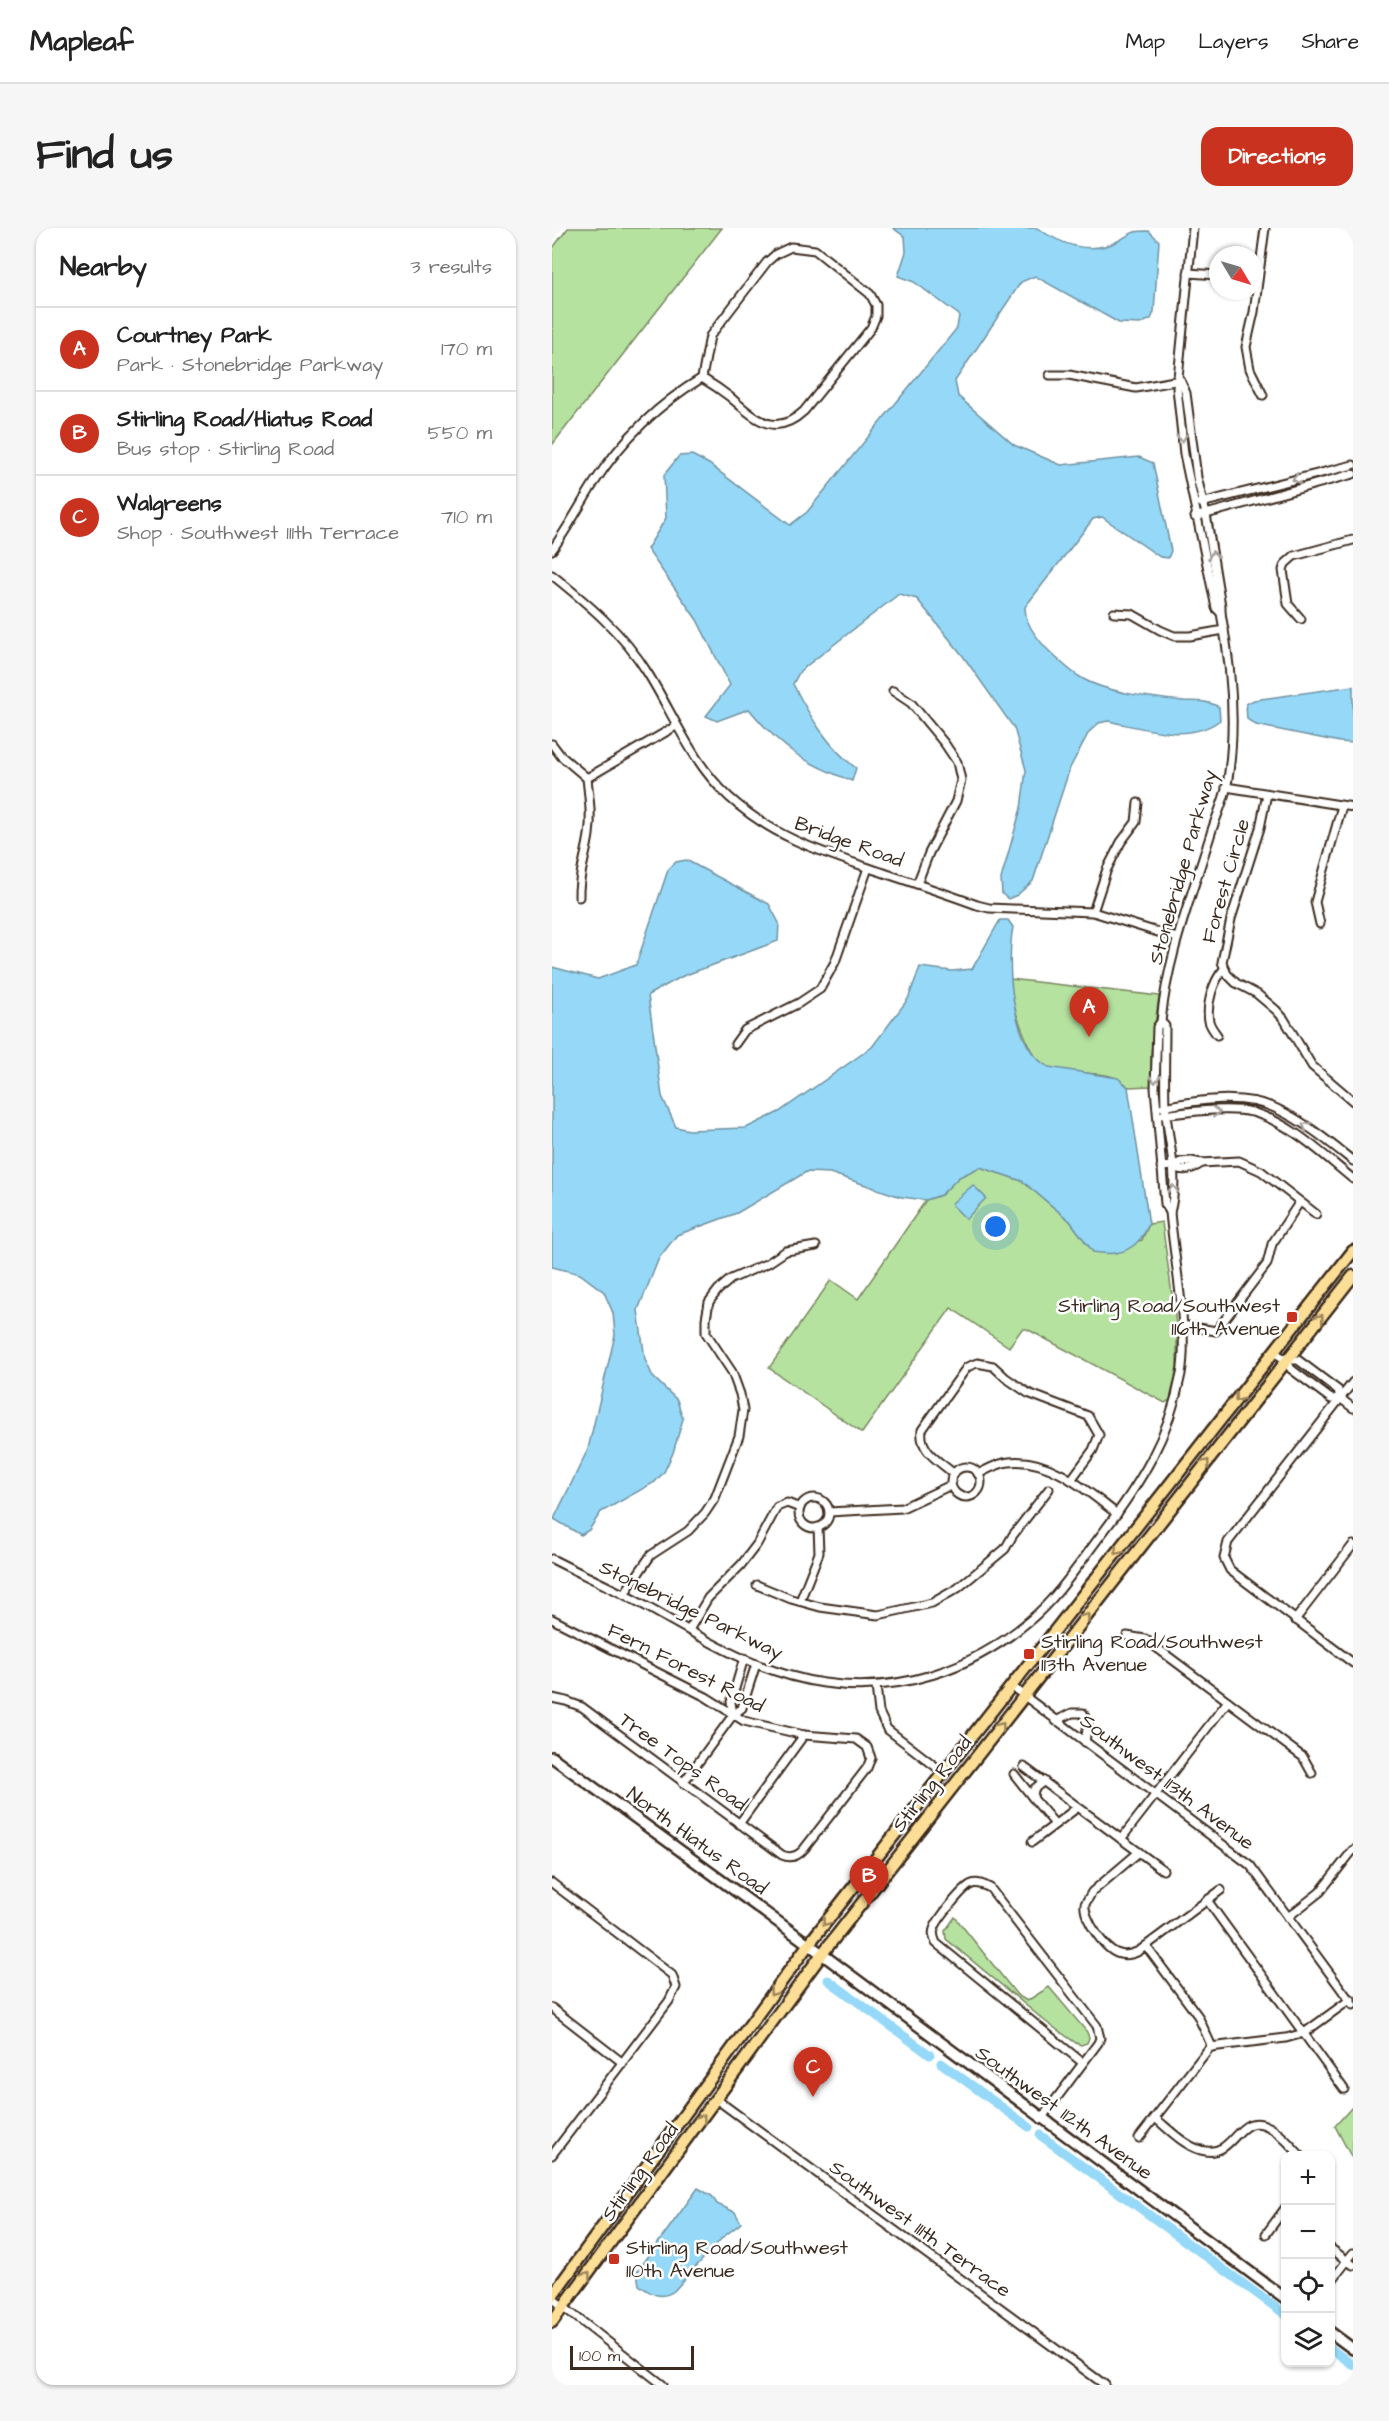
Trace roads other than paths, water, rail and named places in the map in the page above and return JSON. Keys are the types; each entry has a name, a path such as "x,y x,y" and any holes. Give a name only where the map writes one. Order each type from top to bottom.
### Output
{"main road":[{"name":"Stirling Road","path":"552,2297 808,1945 1353,1251"},
{"name":"Stirling Road","path":"552,2322 822,1954 1353,1276"}],"street":[{"name":"Stonebridge Parkway","path":"1193,228 1178,388 1180,419 1195,517 1216,608 1221,613"},
{"path":"1262,246 1265,228"},
{"path":"791,247 815,250 870,294 876,305 876,316 871,328 795,420 781,424 766,424 702,378 707,346 715,328 767,262 776,254 791,247"},
{"path":"1188,273 1209,274"},
{"path":"1255,300 1246,347 1250,369 1263,395"},
{"path":"1050,375 1069,375 1136,388 1180,380"},
{"path":"552,550 567,530 594,483 629,437 653,413 683,389 702,378"},
{"name":"Stonebridge Parkway","path":"1170,1212 1165,1204 1157,1112 1155,1053 1157,1027 1161,1022 1166,986 1177,938 1226,787 1233,695 1230,659 1206,514 1197,477 1186,393 1180,380"},
{"path":"1193,506 1353,465"},
{"path":"1195,517 1353,474"},
{"path":"1301,619 1288,603 1283,570 1285,564 1294,556 1353,540"},
{"name":"Bridge Road","path":"552,575 600,615 633,652 664,700 698,763 721,788 766,826 801,845 989,908 1093,912 1177,938"},
{"path":"1114,613 1132,614 1174,636 1190,636 1224,630"},
{"path":"893,691 911,703 951,752 957,762 961,780 956,801 929,853 917,884"},
{"path":"587,778 676,726"},
{"path":"552,744 561,756 587,778 592,813 589,837 578,882 579,897"},
{"path":"1226,787 1353,807"},
{"name":"Forest Circle","path":"1267,794 1260,828 1222,955 1224,969 1236,983 1257,994 1276,1010 1284,1019 1312,1066 1352,1099"},
{"path":"1093,912 1107,869 1121,842 1136,822 1138,803"},
{"path":"1320,924 1315,902 1342,806"},
{"path":"735,1044 745,1030 799,1003 820,989 836,962 868,868"},
{"path":"1216,1035 1209,1022 1209,1010 1214,984 1224,969"},
{"name":"Stonebridge Parkway","path":"552,1559 624,1594 756,1664 786,1675 824,1683 876,1686 919,1680 962,1664 1029,1621 1059,1590 1141,1480 1160,1444 1174,1406 1181,1371 1182,1325 1170,1212 1173,1202 1173,1166 1165,1106 1165,1026 1161,1022"},
{"path":"1157,1112 1165,1106 1233,1100 1275,1108 1317,1132 1353,1161"},
{"path":"1157,1112 1166,1115 1185,1112 1250,1112 1270,1119 1303,1138 1353,1179"},
{"path":"1161,1167 1173,1166 1181,1170 1194,1169 1202,1163 1239,1161 1261,1171 1299,1203 1316,1214"},
{"path":"1182,1325 1216,1331 1267,1264 1272,1244 1299,1203"},
{"path":"624,1594 651,1555 688,1531 705,1513 715,1498 739,1436 743,1410 740,1394 732,1372 706,1333 705,1319 709,1302 731,1279 768,1263 786,1251 816,1246"},
{"path":"1274,1352 1286,1360 1291,1369 1331,1399 1340,1398"},
{"path":"1286,1360 1298,1360 1338,1390 1340,1398 1353,1408"},
{"path":"953,1473 925,1449 921,1440 922,1430 967,1367 977,1363 993,1365 1006,1378 1028,1393 1088,1416 1100,1435 1093,1450 1071,1480"},
{"path":"1353,1382 1228,1542 1224,1553 1225,1562 1230,1570 1353,1662"},
{"path":"978,1474 1000,1463 1011,1461 1042,1467 1071,1480 1117,1514"},
{"path":"953,1473 966,1467 978,1474"},
{"path":"953,1473 951,1485 959,1496 969,1497 980,1487 978,1474"},
{"path":"829,1512 902,1508 951,1485"},
{"path":"757,1586 800,1601 878,1615 933,1603 958,1588 1005,1549 1050,1489"},
{"path":"815,1498 824,1501 829,1512 825,1523 818,1527 811,1527 802,1522 800,1508 806,1500 815,1498"},
{"path":"689,1630 708,1598 749,1555 777,1506 783,1503 800,1508"},
{"path":"800,1601 819,1553 818,1527"},
{"path":"1295,1620 1353,1545"},
{"name":"Fern Forest Road","path":"552,1618 706,1697 733,1715 760,1726 804,1735 856,1739 867,1747 871,1758 867,1767 804,1849 792,1857"},
{"path":"1127,1636 1145,1640 1228,1701 1303,1757 1312,1773"},
{"path":"733,1715 731,1702 744,1658"},
{"path":"683,1783 733,1715 742,1708 756,1664"},
{"path":"876,1686 879,1712 887,1729 944,1773"},
{"name":"Southwest 113th Avenue","path":"1011,1686 1250,1865 1352,2001"},
{"name":"Tree Tops Road","path":"552,1698 582,1707 782,1855 792,1857"},
{"path":"1121,1839 1228,1701"},
{"path":"1056,1721 1072,1713 1083,1713 1088,1723 1085,1742"},
{"path":"739,1824 804,1735"},
{"name":"North Hiatus Road","path":"552,1757 822,1954"},
{"path":"1024,1767 1163,1870"},
{"path":"1014,1774 1055,1824"},
{"path":"1033,1798 1034,1789 1044,1781"},
{"path":"1032,1842 1078,1807"},
{"path":"1288,1917 1320,1892 1353,1850"},
{"path":"1140,1852 1092,1892 1087,1898 1084,1909 1088,1922 1109,1948 1121,1955 1133,1953 1146,1946 1221,1890"},
{"path":"552,1883 672,1975 676,1987 669,2001 552,2155"},
{"path":"1041,2119 1083,2063 1100,2038 1097,2026 994,1892 980,1884 972,1884 962,1891 936,1925 934,1937 939,1947 1083,2063"},
{"path":"1207,1900 1344,2089"},
{"path":"1146,1946 1198,2016 1211,2047"},
{"name":"Southwest 112th Avenue","path":"822,1954 1281,2295"},
{"path":"1139,2138 1211,2047 1286,2038 1304,2033 1352,2001"},
{"path":"552,2008 623,2062"},
{"name":"Southwest 111th Terrace","path":"716,2099 1105,2385"},
{"path":"1155,2118 1192,2146 1203,2151 1215,2152 1225,2148 1248,2124 1261,2123 1272,2128 1295,2151"},
{"path":"1266,2234 1281,2215"},
{"path":"1335,2252 1350,2263"},
{"path":"1335,2278 1350,2263 1353,2253"},
{"path":"552,2297 663,2385"},
{"path":"1335,2336 1353,2349"}],"water":[{"path":"893,228 1037,228 1056,239 1086,248 1107,245 1138,231 1149,231 1159,241 1154,312 1151,319 1140,324 1119,323 1035,276 1021,282 955,381 958,396 1014,445 1061,465 1139,457 1153,463 1171,551 1168,558 1160,557 1102,517 1093,519 1025,607 1027,618 1034,633 1045,647 1057,659 1090,683 1130,694 1206,702 1219,707 1220,720 1194,731 1165,732 1108,721 1099,723 1089,732 1070,768 1033,881 1017,895 1008,899 1002,894 1001,879 1021,808 1026,770 1014,728 963,656 917,599 899,594 800,671 793,684 820,730 856,768 852,781 820,768 783,745 749,709 717,721 706,716 730,685 697,620 647,549 666,518 664,475 679,456 692,455 709,464 790,525 807,512 957,328 959,315 914,282 898,276 906,252 905,237"},
{"path":"1353,686 1353,743 1256,725 1247,719 1246,704 1254,700"},
{"path":"686,860 769,904 779,923 778,941 683,976 648,995 662,1096 676,1127 689,1130 746,1128 779,1112 872,1047 908,999 920,967 952,971 972,969 1000,920 1008,920 1013,927 1010,962 1014,1004 1026,1043 1036,1057 1049,1067 1118,1078 1128,1087 1149,1224 1134,1246 1127,1250 1112,1253 1093,1252 1070,1221 1022,1181 980,1167 959,1177 941,1195 926,1200 901,1197 830,1173 806,1172 737,1213 677,1235 659,1258 638,1310 645,1359 653,1377 677,1400 683,1419 673,1453 664,1472 655,1482 601,1512 589,1530 581,1535 554,1519 588,1449 615,1335 613,1313 604,1292 580,1274 552,1267 552,967 598,979 636,965 668,870 676,862"},
{"path":"973,1185 986,1198 966,1219 951,1204"},
{"path":"698,2188 712,2196 717,2204 735,2212 741,2223 722,2238 674,2291 665,2295 652,2293 639,2285 637,2272"}],"waterway":[{"path":"828,1980 930,2055"},
{"path":"941,2063 1029,2127"},
{"path":"1040,2135 1283,2313"},
{"path":"1335,2352 1353,2365"}],"place":[{"name":"Courtney Park","path":"1089,1037"},
{"name":"Stirling Road/Southwest 116th Avenue","path":"1292,1317"},
{"name":"Stirling Road/Southwest 113th Avenue","path":"1029,1654"},
{"name":"Stirling Road/Hiatus Road","path":"869,1906"},
{"name":"Walgreens","path":"813,2097"},
{"name":"Stirling Road/Southwest 110th Avenue","path":"614,2259"}]}
